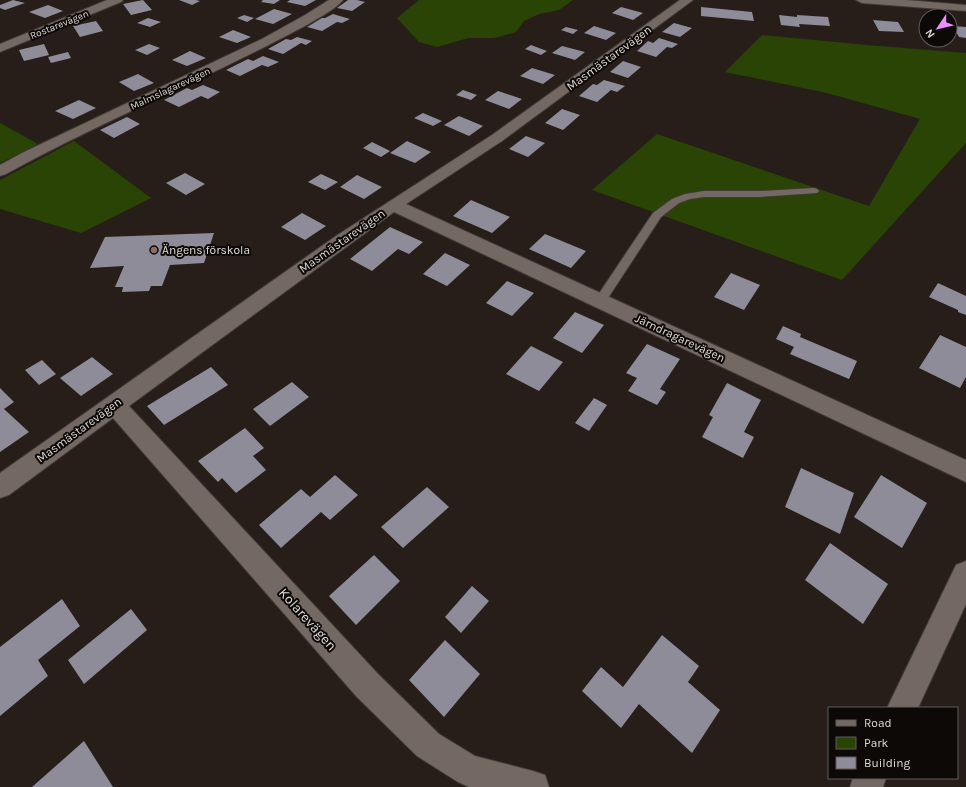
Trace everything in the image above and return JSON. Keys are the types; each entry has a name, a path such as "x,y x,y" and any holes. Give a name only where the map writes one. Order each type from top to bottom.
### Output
{"street":[{"name":"Rostarevägen","path":"0,48 117,0"},
{"name":"Malmslagarevägen","path":"0,171 52,143 253,48 308,18 337,0"},
{"name":"Masmästarevägen","path":"0,487 393,204 497,138 687,0"},
{"path":"862,0 966,8"},
{"name":"Järndragarevägen","path":"393,204 966,471"},
{"name":"Kolarevägen","path":"115,405 367,685 428,745 469,771 533,787"},
{"path":"902,707 966,574"}],"lane":[{"path":"600,301 657,215 663,209 680,199 695,195 767,194 814,191"}],"green space":[{"path":"419,0 573,0 559,10 539,14 524,21 516,32 494,38 469,38 437,47 419,42 397,18"},
{"path":"762,35 966,53 966,143 842,280 592,190 657,134 869,206 920,119 827,93 725,72"},
{"path":"0,123 38,144 0,163"},
{"path":"74,141 151,198 81,233 0,209 0,180"}],"building":[{"path":"13,0 25,3 5,10 0,8 0,5"},
{"path":"143,0 152,10 131,15 123,4"},
{"path":"179,0 196,0 200,1 192,5"},
{"path":"263,0 280,0 274,4 261,2"},
{"path":"290,0 316,0 305,6 287,2"},
{"path":"348,0 365,2 352,11 337,8"},
{"path":"48,5 63,11 45,18 29,12"},
{"path":"621,7 643,13 633,20 612,13"},
{"path":"701,7 752,12 754,21 701,16"},
{"path":"274,9 292,14 273,24 255,19"},
{"path":"333,14 350,19 342,23 337,22 322,31 307,27 322,18"},
{"path":"244,15 254,18 247,22 237,18"},
{"path":"779,15 797,17 797,15 828,17 830,26 799,24 800,27 781,25"},
{"path":"148,18 161,22 150,27 137,23"},
{"path":"873,20 898,22 904,32 879,31"},
{"path":"96,21 103,31 80,37 73,26"},
{"path":"674,23 692,28 680,37 662,32"},
{"path":"594,26 616,33 606,40 584,33"},
{"path":"958,26 966,27 966,38 959,37"},
{"path":"566,27 578,30 573,34 561,30"},
{"path":"233,30 251,37 237,43 219,37"},
{"path":"297,37 312,41 306,45 301,43 283,54 268,49 286,39 291,40"},
{"path":"659,38 678,44 672,48 667,47 656,57 637,51 648,41 653,43"},
{"path":"44,44 49,55 24,61 19,50"},
{"path":"149,44 160,48 147,55 135,50"},
{"path":"531,45 547,51 541,55 525,49"},
{"path":"562,46 585,52 575,60 552,53"},
{"path":"190,51 206,58 187,66 172,60"},
{"path":"68,52 71,58 51,63 48,57"},
{"path":"263,56 279,62 268,67 262,65 240,76 226,70 248,59 253,61"},
{"path":"623,61 641,67 628,78 610,72"},
{"path":"532,68 555,75 543,84 520,76"},
{"path":"138,74 154,83 134,91 119,82"},
{"path":"604,80 625,86 617,92 611,90 597,102 579,96 593,84 597,85"},
{"path":"203,85 220,92 208,99 201,96 179,107 164,100 187,88 192,90"},
{"path":"463,90 477,95 471,100 456,95"},
{"path":"498,91 522,99 509,109 485,100"},
{"path":"79,100 96,108 73,119 55,111"},
{"path":"562,109 580,115 563,130 545,123"},
{"path":"423,113 442,121 433,126 414,118"},
{"path":"459,116 483,126 469,136 444,125"},
{"path":"127,117 140,124 114,138 100,130"},
{"path":"526,136 545,143 528,157 509,149"},
{"path":"407,141 431,152 415,163 390,153"},
{"path":"372,142 390,151 381,157 363,148"},
{"path":"185,173 205,184 186,195 166,183"},
{"path":"321,174 338,182 325,190 308,182"},
{"path":"357,175 382,187 364,199 340,187"},
{"path":"471,200 510,217 492,233 453,216"},
{"path":"302,213 326,226 305,240 281,227"},
{"path":"390,227 423,242 409,254 398,249 372,271 350,259"},
{"name":"Ängens förskola","path":"214,233 204,263 170,265 162,286 151,286 149,291 122,292 123,287 115,287 124,266 90,268 105,237"},
{"path":"545,234 586,251 571,268 529,249"},
{"path":"445,253 470,265 447,286 423,274"},
{"path":"731,273 760,285 744,310 714,297"},
{"path":"507,281 534,293 512,316 486,303"},
{"path":"938,283 966,296 966,315 929,297"},
{"path":"575,312 604,325 582,353 553,338"},
{"path":"783,326 801,334 800,337 857,361 849,379 790,354 794,347 776,339"},
{"path":"940,335 966,347 966,377 960,388 919,368"},
{"path":"647,344 680,359 660,389 666,392 657,405 628,391 637,378 626,373"},
{"path":"531,346 563,362 539,391 506,374"},
{"path":"92,357 113,374 81,396 60,378"},
{"path":"42,360 56,374 39,385 25,370"},
{"path":"211,367 228,385 164,425 147,406"},
{"path":"292,382 309,397 270,426 253,409"},
{"path":"727,383 761,400 744,432 754,437 743,458 702,437 713,417 709,415"},
{"path":"0,388 14,402 4,409 29,432 0,452"},
{"path":"594,398 607,405 589,431 575,423"},
{"path":"245,428 264,448 253,456 266,470 236,493 222,478 218,482 198,461"},
{"path":"801,468 854,493 840,534 785,507"},
{"path":"335,475 358,495 330,520 321,512 281,548 259,525 301,489 310,497"},
{"path":"881,475 927,503 902,548 854,517"},
{"path":"427,487 449,507 403,548 381,527"},
{"path":"830,543 888,584 863,624 805,580"},
{"path":"374,555 400,581 356,625 329,596"},
{"path":"472,586 489,601 461,633 445,617"},
{"path":"62,599 80,626 38,660 48,676 0,716 0,647"},
{"path":"131,609 147,630 84,684 68,660"},
{"path":"662,635 699,666 688,682 720,710 692,753 639,704 621,728 582,691 601,667 623,687"},
{"path":"445,640 480,674 444,717 409,680"},
{"path":"84,741 113,787 32,787"}],"place":[{"name":"Ängens förskola","path":"154,250"}]}
